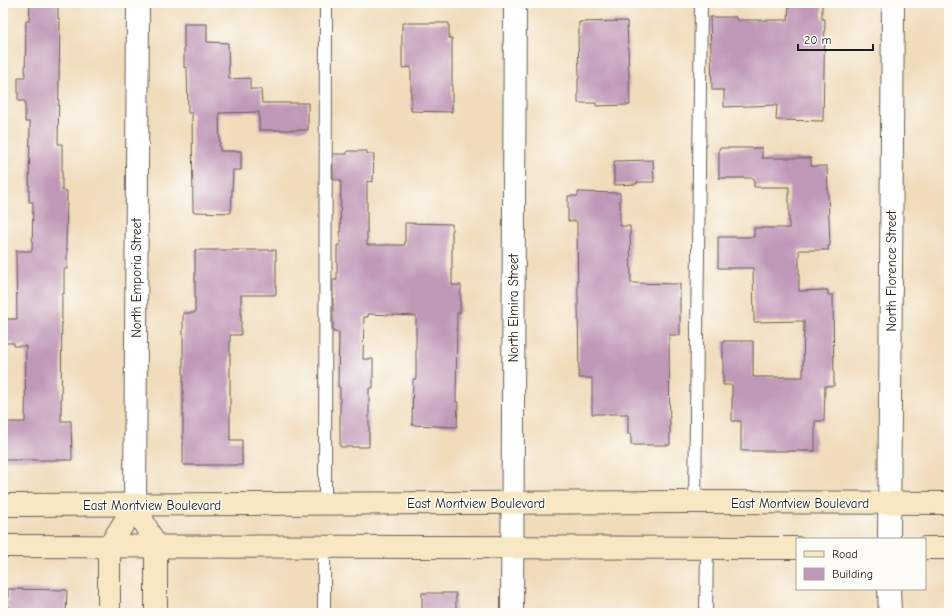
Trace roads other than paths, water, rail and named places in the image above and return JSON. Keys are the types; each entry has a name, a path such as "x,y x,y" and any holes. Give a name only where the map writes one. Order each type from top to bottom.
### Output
{"main road":[{"name":"East Montview Boulevard","path":"3,505 695,502 949,503"},
{"path":"109,613 109,547 135,505"},
{"name":"North Emporia Street","path":"135,505 156,547"},
{"path":"3,546 796,548"},
{"path":"156,547 156,613"},
{"path":"926,548 949,548"}],"street":[{"name":"North Emporia Street","path":"135,505 138,3"},
{"name":"North Elmira Street","path":"512,613 514,3"},
{"name":"North Florence Street","path":"889,538 893,3"},
{"path":"889,590 890,613"}],"lane":[{"path":"325,504 326,3"},
{"path":"695,502 702,3"},
{"path":"324,547 324,613"},
{"path":"706,613 707,548"}]}
